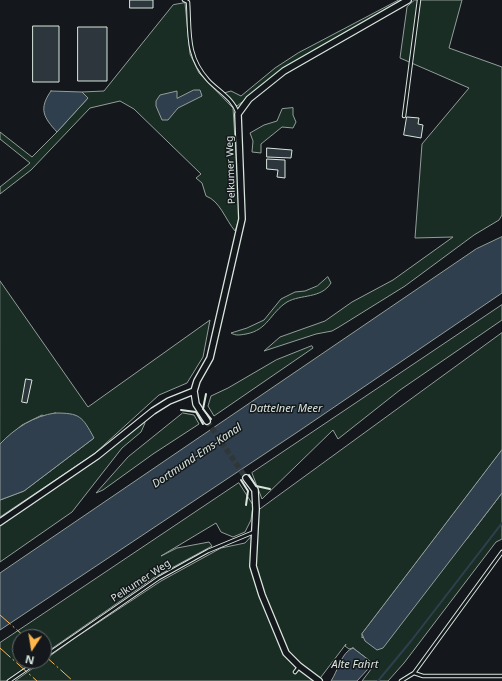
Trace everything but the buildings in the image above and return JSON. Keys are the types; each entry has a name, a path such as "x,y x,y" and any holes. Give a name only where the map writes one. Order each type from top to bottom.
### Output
{"street":[{"path":"238,114 249,99 284,71 408,0"},
{"name":"Pelkumer Weg","path":"194,391 197,381 210,358 242,219 238,114"},
{"path":"0,522 97,456 169,401 194,391 196,404 207,421"},
{"path":"246,478 255,490 256,509 253,566 262,595 283,647 291,660 319,681"}],"lane":[{"path":"184,0 188,2 191,53 199,70 208,81 236,106 238,114"},
{"path":"404,116 419,0"},
{"name":"Pelkumer Weg","path":"52,652 159,578 208,551 254,532"},
{"path":"401,681 414,673 502,552"},
{"path":"295,672 299,666"},
{"path":"10,681 27,669"},
{"path":"414,673 423,676 502,676"}],"green space":[{"path":"399,0 404,0 294,62 237,106 224,93 231,91 241,96 275,68 298,53"},
{"path":"415,0 462,0 449,48 502,67 502,215 499,220 474,235 405,286 332,331 316,334 264,351 280,337 325,321 352,302 393,280 453,237 415,238 422,144 469,88 400,58 407,7"},
{"path":"185,3 190,54 199,73 233,108 240,217 235,231 219,206 211,198 206,196 202,183 196,178 201,174 134,109 120,101 90,108 31,170 0,194 0,187 30,163 0,139 0,132 32,157 88,98 82,92 104,91 173,5"},
{"path":"293,108 293,115 296,122 293,128 282,127 261,144 261,153 252,152 253,141 250,133 264,125 277,121 282,109"},
{"path":"328,277 331,283 322,292 287,302 281,306 259,329 242,335 231,333 247,328 264,320 281,299 295,292 305,291 317,286"},
{"path":"0,281 88,407 210,320 203,357 187,383 159,395 94,454 0,517 0,500 24,491 94,438 42,415 22,425 0,444"},
{"path":"502,305 502,320 400,390 338,439 333,430 262,499 252,473"},
{"path":"502,333 502,450 362,634 362,638 466,540 502,493 502,539 496,542 404,663 388,681 362,681 375,664 370,664 370,661 353,648 349,649 345,646 346,644 318,681 15,681 32,669 52,669 52,654 161,581 221,548 245,543 257,530 259,510"},
{"path":"312,346 313,348 214,416 208,406 211,396 228,388 276,360"},
{"path":"183,413 194,415 199,424 153,454 103,490 96,493 128,457"},
{"path":"144,421 145,423 141,432 122,448 72,512 0,562 0,524"},
{"path":"239,483 253,505 251,520 245,532 233,537 221,532 216,523 161,556 177,548 209,542 212,546 155,577 52,648 52,629 21,629"},
{"path":"12,635 12,669 23,669 6,681 0,681 0,643"}],"water":[{"path":"194,90 200,90 202,96 178,108 168,120 162,120 156,106 156,101 160,95 177,91 177,98"},
{"path":"51,91 82,92 88,98 57,132 44,113 45,103"},
{"name":"Dattelner Meer","path":"502,237 502,293 299,431 0,630 0,573 476,249"},
{"path":"55,413 70,414 79,417 83,420 94,438 24,491 0,500 0,444 18,428 32,420"},
{"path":"502,450 502,493 383,648 377,650 365,641 362,634"},
{"name":"Alte Fahrt","path":"353,648 370,661 368,669 357,681 331,681 345,653"}],"waterway":[{"path":"378,681 411,641 502,523"}],"tunnel":[{"path":"207,421 246,478"}],"wall":[{"path":"206,394 203,409 211,419"},
{"path":"181,410 196,412 203,424"},
{"path":"249,475 256,486 270,489"},
{"path":"241,480 248,491 246,505"}],"power":[{"path":"0,615 16,629"},
{"path":"0,648 37,681"},
{"path":"52,662 73,681"}],"water label":[{"name":"Dortmund-Ems-Kanal","path":"197,456"}]}
